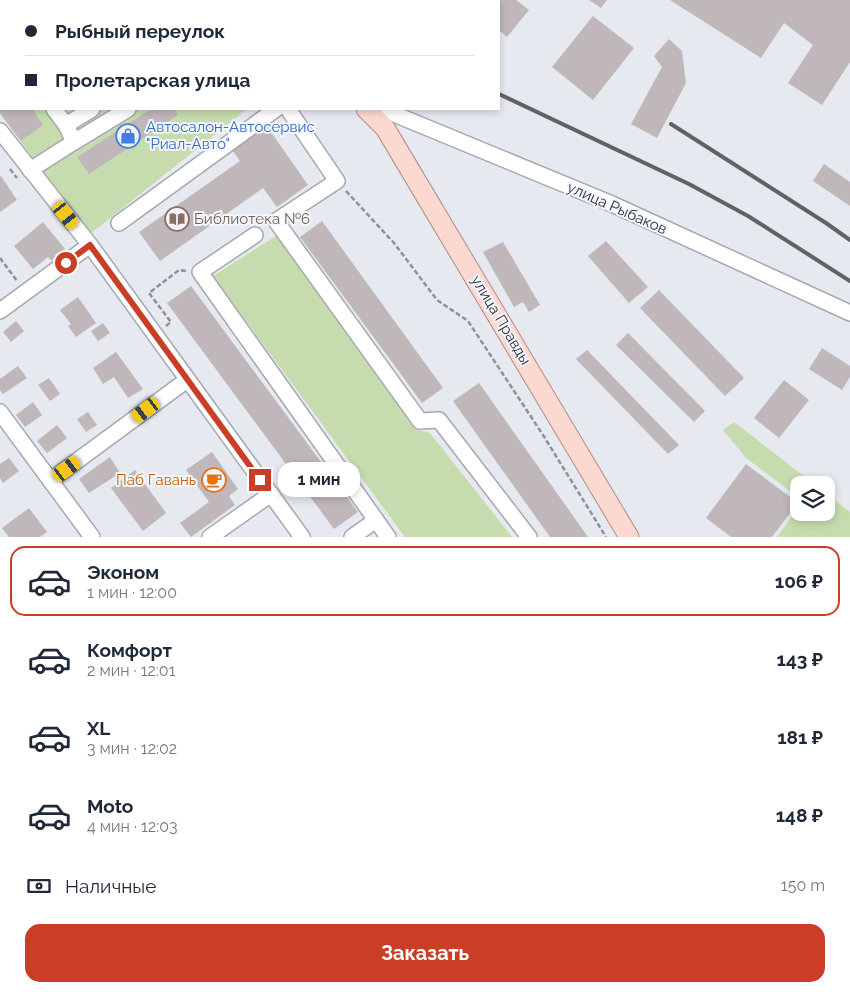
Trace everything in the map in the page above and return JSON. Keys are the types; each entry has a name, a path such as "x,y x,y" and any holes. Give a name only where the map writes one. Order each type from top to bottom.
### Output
{"main road":[{"name":"улица Правды","path":"367,110 386,128 628,537"}],"street":[{"path":"55,110 66,125 74,142"},
{"path":"66,125 90,110"},
{"path":"30,170 126,110"},
{"path":"120,224 275,110"},
{"path":"289,110 337,181 276,222 420,421 440,420 529,537"},
{"name":"улица Рыбаков","path":"384,110 612,204 850,313"},
{"path":"0,131 90,245 302,537"},
{"path":"255,235 200,272 388,537"},
{"path":"0,311 90,245"},
{"path":"51,480 187,380"},
{"path":"0,412 92,537"},
{"path":"210,537 271,494"},
{"path":"352,537 376,520"}],"path":[{"path":"337,181 394,243 437,300 468,321 543,435 606,537"},
{"path":"0,258 25,293"},
{"path":"171,322 149,293 179,270 200,272"}],"green space":[{"path":"0,110 246,110 90,234 0,114"},
{"path":"276,236 415,429 430,433 512,537 405,537 213,276"},
{"path":"734,422 803,476 790,476 790,491 746,458 723,430"},
{"path":"835,500 850,512 850,537 777,537 790,519 790,521 835,521"}],"building":[{"path":"500,0 516,0 529,10 507,37 500,31"},
{"path":"589,0 607,0 601,8"},
{"path":"670,0 850,0 850,62 822,105 788,83 813,45 784,23 761,58"},
{"path":"593,16 634,48 593,100 552,67"},
{"path":"669,39 682,51 686,83 657,138 631,124 662,67 654,56"},
{"path":"0,110 33,110 43,125 21,141 0,113"},
{"name":"Автосалон-Автосервис \"Риал-Авто\"","path":"149,110 175,110 178,115 89,174 77,157"},
{"path":"264,122 308,185 277,207 263,188 160,261 139,232 240,161 230,147"},
{"path":"824,164 850,182 850,206 813,181"},
{"path":"0,177 17,200 0,212"},
{"path":"322,221 443,388 422,403 300,237"},
{"path":"43,222 65,249 52,261 48,257 33,269 14,246"},
{"path":"606,241 648,287 629,303 588,256"},
{"path":"503,242 540,305 529,312 523,302 514,307 483,252"},
{"path":"191,286 358,512 334,529 167,303"},
{"path":"659,290 744,378 725,396 640,308"},
{"path":"78,297 96,323 76,337 68,326 71,324 60,310"},
{"path":"16,321 24,331 11,342 3,332"},
{"path":"103,323 110,333 98,341 91,331"},
{"path":"628,333 705,411 694,422 616,345"},
{"path":"822,348 850,366 850,377 842,390 809,369"},
{"path":"587,350 679,445 668,454 576,359"},
{"path":"116,352 143,389 128,398 114,377 103,384 93,368"},
{"path":"18,366 27,378 3,394 0,390 0,379"},
{"path":"49,378 60,394 50,401 38,385"},
{"path":"784,380 809,400 779,438 754,418"},
{"path":"479,383 588,537 550,537 453,401"},
{"path":"33,402 42,415 25,427 16,415"},
{"path":"88,412 97,425 86,432 77,419"},
{"path":"57,425 67,438 47,453 37,441"},
{"path":"212,452 238,489 229,496 235,505 191,537 180,523 209,502 186,470"},
{"path":"110,457 120,473 89,493 79,479"},
{"path":"9,458 19,471 3,483 0,478 0,464"},
{"path":"746,464 790,497 790,513 772,537 731,537 706,518"},
{"path":"135,470 166,513 143,531 111,488"},
{"path":"29,508 47,532 40,537 9,537 2,528"}],"railway":[{"path":"500,94 689,184 748,216 850,281"},
{"path":"671,124 850,240"}],"place":[{"name":"Автосалон-Автосервис \"Риал-Авто\"","path":"128,136"},
{"name":"Библиотека №6","path":"177,219"},
{"name":"Паб Гавань","path":"214,480"}],"route":[{"path":"66,263 90,245 260,480"}]}
